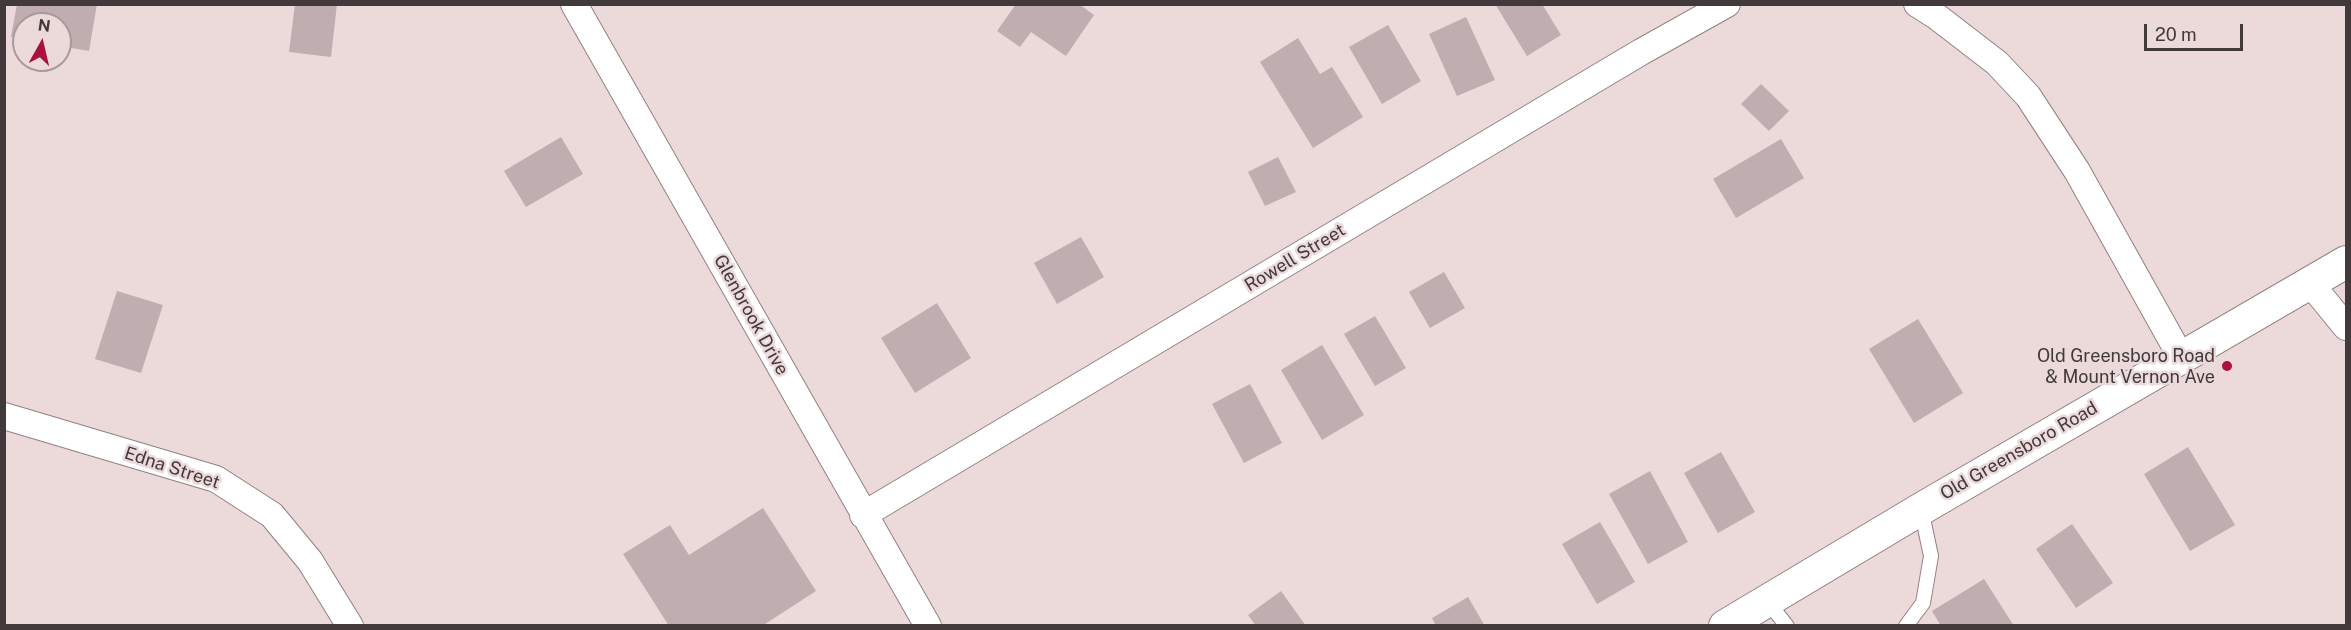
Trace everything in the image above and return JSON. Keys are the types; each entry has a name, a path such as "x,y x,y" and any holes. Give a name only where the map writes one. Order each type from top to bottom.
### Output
{"street":[{"name":"Glenbrook Drive","path":"574,4 928,626"},
{"name":"Rowell Street","path":"863,515 1631,58 1727,4"},
{"path":"1917,4 1997,63 2028,96 2077,171 2181,357"},
{"name":"Old Greensboro Road","path":"1725,626 1921,508 2346,262"},
{"path":"2310,283 2346,327"},
{"name":"Edna Street","path":"4,416 216,479 272,515 310,561 350,626"}],"lane":[{"path":"1906,626 1923,603 1931,556 1921,508"},
{"path":"1767,601 1787,626"}],"building":[{"path":"17,4 97,4 89,51 72,48 72,12 16,12"},
{"path":"295,4 337,4 331,57 289,52"},
{"path":"1016,4 1079,4 1094,15 1066,56 1031,32 1020,47 997,31"},
{"path":"1495,4 1542,4 1561,35 1527,56"},
{"path":"1466,17 1495,80 1457,96 1429,34"},
{"path":"1388,25 1421,81 1382,104 1349,47"},
{"path":"1298,38 1320,74 1332,67 1363,117 1313,148 1260,62"},
{"path":"1761,84 1789,111 1769,131 1741,104"},
{"path":"561,137 583,174 526,207 504,171"},
{"path":"1781,139 1804,178 1736,218 1713,179"},
{"path":"1278,157 1296,192 1265,206 1248,172"},
{"path":"1081,237 1104,277 1057,304 1034,263"},
{"path":"1444,272 1465,308 1430,328 1409,292"},
{"path":"117,291 163,305 141,373 95,359"},
{"path":"937,303 971,358 915,393 881,338"},
{"path":"1375,316 1406,368 1375,386 1344,334"},
{"path":"1918,319 1963,393 1914,423 1869,349"},
{"path":"1322,345 1364,415 1322,440 1281,370"},
{"path":"1250,384 1282,443 1244,463 1212,404"},
{"path":"2188,447 2235,525 2190,551 2144,474"},
{"path":"1721,452 1755,512 1718,533 1684,473"},
{"path":"1650,471 1688,542 1648,564 1609,494"},
{"path":"763,508 816,591 762,626 669,626 623,554 670,525 689,555"},
{"path":"1600,522 1635,582 1597,604 1562,544"},
{"path":"2072,524 2113,583 2076,608 2036,549"},
{"path":"1984,579 2014,626 1941,626 1932,611"},
{"path":"1281,591 1306,626 1256,626 1248,615"},
{"path":"1468,597 1485,626 1436,626 1432,618"}],"place":[{"name":"Old Greensboro Road & Mount Vernon Ave","path":"2227,366"}]}
